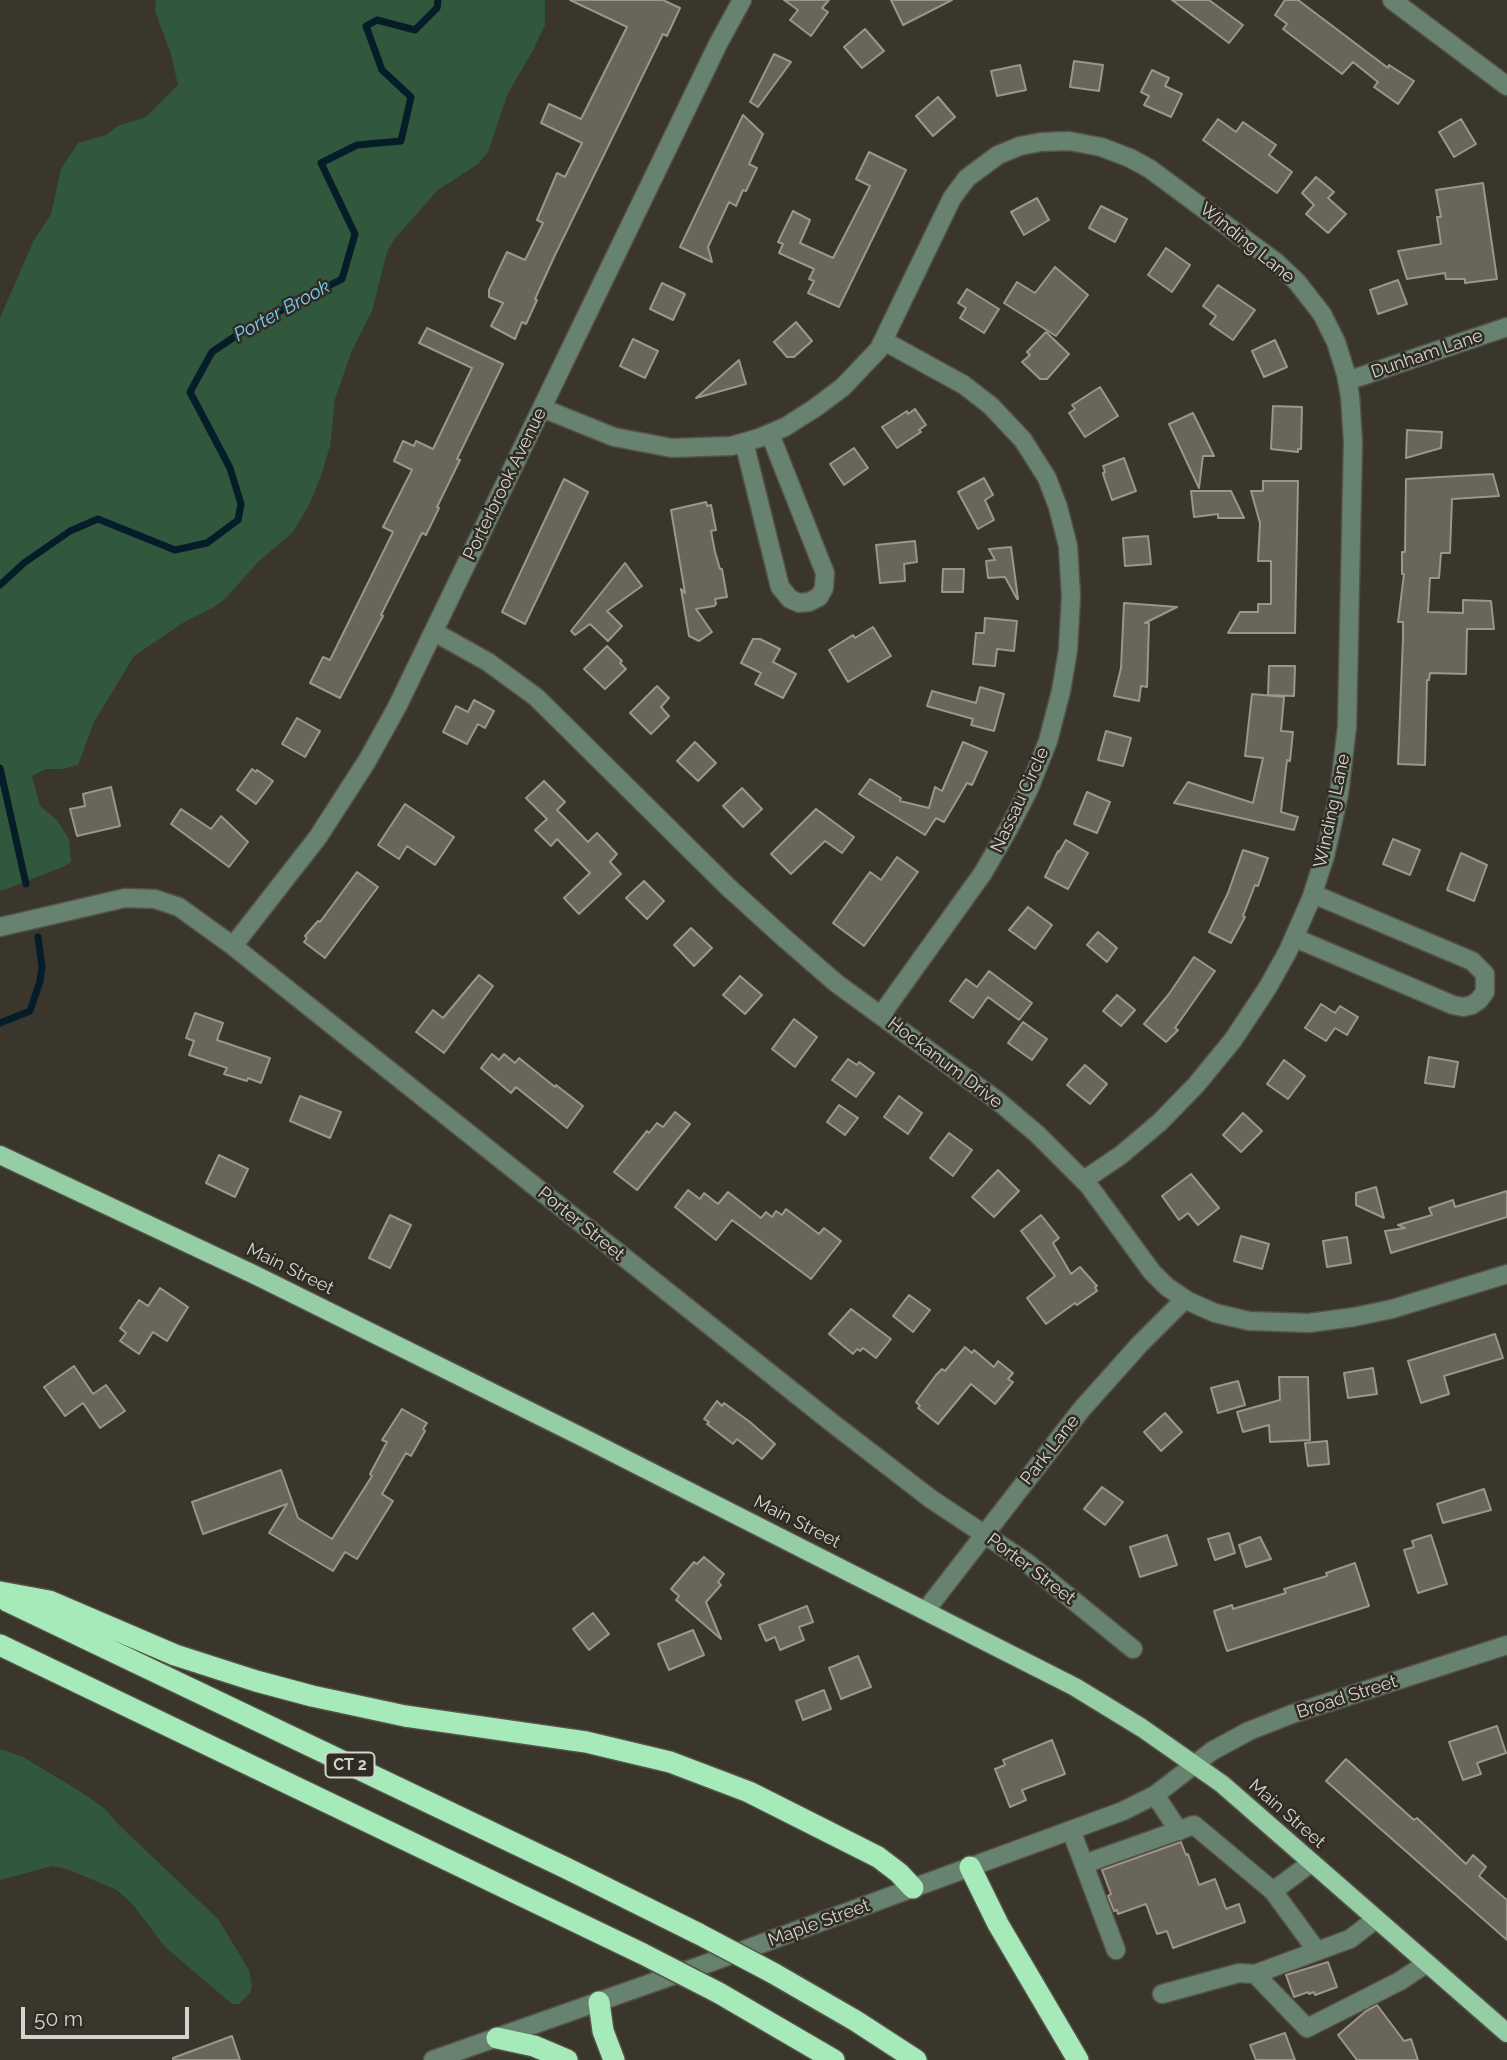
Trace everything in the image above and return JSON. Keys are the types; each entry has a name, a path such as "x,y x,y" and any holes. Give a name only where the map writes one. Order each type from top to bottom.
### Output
{"highway":[{"path":"0,1592 49,1601 174,1655 300,1693 405,1716 586,1742 670,1762 749,1792 878,1857 913,1888"},
{"name":"CT 2","path":"0,1598 699,1934 774,1973 916,2060"},
{"name":"CT 2","path":"0,1645 643,1954 719,1993 834,2060"},
{"path":"970,1867 998,1924 1078,2060"},
{"path":"599,2002 603,2031 614,2060"},
{"path":"497,2038 534,2046 567,2060"}],"main road":[{"name":"Main Street","path":"0,1155 255,1275 926,1610 1126,1717 1222,1784 1507,2033"}],"street":[{"name":"Porterbrook Avenue","path":"233,946 300,862 351,787 397,708 718,44 742,0"},
{"path":"1392,0 1507,86"},
{"name":"Winding Lane","path":"542,408 598,432 649,445 703,449 744,442 770,434 803,416 843,387 867,364 884,341 953,198 967,178 989,160 1012,149 1041,142 1069,141 1101,147 1145,166 1277,263 1297,282 1327,323 1336,342 1347,381 1353,419 1353,442 1347,727 1336,810 1325,856 1295,938 1248,1020 1203,1077 1146,1134 1084,1180"},
{"name":"Dunham Lane","path":"1347,381 1507,327"},
{"name":"Nassau Circle","path":"881,1016 979,879 1026,796 1048,741 1059,702 1068,650 1072,596 1068,546 1058,507 1047,478 1023,440 1005,420 970,390 940,370 884,341"},
{"path":"744,442 780,587 790,599 799,603 810,602 819,597 824,588 825,573 770,434"},
{"name":"Hockanum Drive","path":"434,632 488,662 536,697 738,897 836,983 1019,1118 1084,1180 1146,1265 1167,1287 1185,1299 1215,1313 1249,1321 1309,1323 1392,1309 1507,1274"},
{"path":"1295,938 1453,1005 1472,1005 1485,992 1485,974 1472,961 1313,894"},
{"name":"Porter Street","path":"0,927 108,901 144,898 180,907 233,946 831,1422 931,1499 1027,1562 1133,1649"},
{"name":"Park Lane","path":"926,1610 1081,1410 1139,1345 1185,1299"},
{"name":"Broad Street","path":"1194,1764 1230,1740 1278,1719 1507,1645"},
{"name":"Maple Street","path":"433,2060 1123,1811 1155,1795 1194,1764"},
{"path":"1155,1795 1179,1831"},
{"path":"1084,1864 1194,1825 1273,1891 1317,1951"},
{"path":"1071,1830 1116,1950"},
{"path":"1273,1891 1311,1863"},
{"path":"1163,1994 1239,1973 1255,1974 1350,1939 1376,1919"},
{"path":"1255,1974 1307,2028 1400,1981 1427,1963"}],"green space":[{"path":"156,0 545,0 545,25 508,93 488,152 478,164 438,190 395,238 387,252 372,311 351,353 335,399 330,446 321,476 309,505 293,532 258,562 226,598 134,656 94,722 78,765 46,769 32,776 40,806 57,820 69,839 71,862 0,890 0,318 34,240 51,214 61,169 78,143 106,135 118,126 146,117 178,85 171,54 155,11"},
{"path":"0,1749 23,1757 105,1809 218,1919 249,1970 252,1986 250,1993 239,2004 232,2004 165,1947 134,1906 117,1890 67,1869 52,1866 0,1880"}],"building":[{"path":"570,0 663,0 680,8 667,36 663,34 555,255 526,324 522,322 515,339 491,326 503,303 489,297 489,290 507,252 525,260 543,223 537,220 557,173 565,177 582,143 541,123 549,104 581,119 627,27"},
{"path":"784,0 829,0 822,8 828,12 811,36 790,20 798,10"},
{"path":"891,0 952,0 903,25"},
{"path":"1172,0 1209,0 1243,25 1229,43"},
{"path":"1285,0 1298,0 1388,68 1389,65 1414,81 1398,104 1374,87 1378,82 1353,62 1342,74 1283,29 1287,24 1275,15"},
{"path":"865,29 884,51 862,68 844,47"},
{"path":"774,54 791,62 758,107 750,102"},
{"path":"1074,61 1103,65 1099,91 1070,87"},
{"path":"1020,65 1026,90 997,96 991,71"},
{"path":"1152,70 1169,78 1165,86 1182,94 1171,117 1144,105 1149,96 1141,92"},
{"path":"938,97 955,117 933,136 916,116"},
{"path":"743,115 763,134 749,164 757,168 736,206 729,202 708,247 712,262 680,247"},
{"path":"1218,119 1236,132 1243,122 1276,145 1269,155 1292,172 1277,193 1203,140"},
{"path":"1461,119 1476,144 1454,157 1439,132"},
{"path":"869,152 906,170 839,307 808,293 814,281 809,279 814,269 779,253 783,244 778,242 793,211 810,220 800,243 833,258 870,186 856,179"},
{"path":"1316,177 1334,192 1328,198 1346,214 1328,233 1306,214 1314,205 1302,193"},
{"path":"1483,183 1497,279 1465,283 1465,279 1446,279 1445,273 1407,279 1398,251 1441,244 1437,217 1441,217 1436,190"},
{"path":"1037,198 1049,220 1024,235 1011,212"},
{"path":"1101,206 1127,219 1115,242 1089,228"},
{"path":"1166,248 1190,265 1172,292 1148,275"},
{"path":"1055,267 1088,295 1056,336 1004,303 1017,282 1035,293"},
{"path":"1398,280 1407,304 1378,314 1370,290"},
{"path":"662,283 685,294 673,320 650,309"},
{"path":"1218,285 1255,310 1233,340 1210,324 1216,316 1203,306"},
{"path":"967,289 999,309 984,333 960,318 966,308 958,303"},
{"path":"796,322 812,341 794,357 787,357 774,342"},
{"path":"427,328 503,364 457,459 460,460 426,535 422,533 340,698 310,683 323,657 330,660 393,532 383,527 412,470 394,461 403,441 414,446 416,441 433,449 472,368 419,343"},
{"path":"1046,332 1069,354 1047,379 1040,379 1022,362 1030,355 1027,352"},
{"path":"633,339 658,351 645,378 620,366"},
{"path":"1275,340 1287,367 1264,377 1252,351"},
{"path":"739,360 746,384 696,398"},
{"path":"1100,387 1118,416 1085,437 1069,413 1075,409 1072,405"},
{"path":"1273,406 1302,407 1301,449 1298,449 1298,452 1271,449"},
{"path":"915,409 926,425 919,430 921,432 897,448 882,427"},
{"path":"1193,413 1214,456 1203,456 1199,488 1169,424"},
{"path":"1407,430 1442,432 1441,448 1406,458"},
{"path":"854,448 868,468 844,485 830,464"},
{"path":"1124,458 1136,491 1112,500 1103,466"},
{"path":"1493,474 1499,496 1452,499 1450,553 1441,553 1439,578 1430,578 1428,612 1463,613 1463,600 1491,601 1494,629 1467,629 1466,674 1430,673 1427,680 1425,765 1398,764 1403,622 1398,622 1404,574 1402,552 1405,552 1406,479"},
{"path":"984,478 993,495 985,500 994,520 978,529 958,492"},
{"path":"564,479 588,492 525,624 502,612"},
{"path":"1263,481 1298,481 1295,633 1228,633 1240,612 1258,612 1258,604 1271,604 1271,561 1258,561 1260,523 1251,491 1263,491"},
{"path":"1191,491 1231,491 1244,518 1218,518 1218,514 1194,517"},
{"path":"706,502 707,506 711,505 716,530 711,531 727,597 715,599 714,606 696,609 712,632 699,641 689,636 681,589 685,593 671,510"},
{"path":"1148,536 1151,564 1125,566 1123,538"},
{"path":"915,541 917,562 904,564 905,581 880,583 876,545"},
{"path":"1011,547 1018,599 1005,577 988,578 986,561 995,560 989,549"},
{"path":"625,563 642,586 607,611 622,626 608,641 590,624 575,635 571,631"},
{"path":"943,569 964,569 963,592 942,592"},
{"path":"1124,603 1177,607 1145,623 1149,623 1147,687 1141,686 1139,701 1114,696 1121,668"},
{"path":"985,618 1017,621 1014,651 997,649 995,666 973,664 976,633 984,633"},
{"path":"873,627 891,656 848,682 829,650 853,635 855,638"},
{"path":"753,639 760,639 780,649 773,662 796,674 783,698 755,684 761,673 741,663"},
{"path":"607,646 626,669 605,689 584,669"},
{"path":"1269,666 1295,666 1294,696 1268,695"},
{"path":"657,686 669,698 661,707 669,716 651,734 630,713"},
{"path":"980,687 1004,694 994,731 971,725 973,719 927,706 932,691 976,703"},
{"path":"1252,694 1284,697 1281,731 1293,732 1281,812 1298,817 1294,830 1174,803 1188,782 1253,803 1263,758 1245,756"},
{"path":"474,700 494,711 485,728 478,724 467,744 443,732 456,706 468,712"},
{"path":"297,718 320,731 305,757 282,744"},
{"path":"1106,731 1131,738 1123,766 1098,760"},
{"path":"695,742 716,763 698,781 677,761"},
{"path":"963,742 987,752 972,785 967,783 944,822 936,818 925,835 859,794 870,779 901,798 900,801 929,808 935,787 942,791"},
{"path":"252,769 273,781 256,804 237,790"},
{"path":"544,781 565,802 557,810 588,842 597,833 617,854 610,862 621,874 579,914 564,898 590,873 557,839 551,846 535,830 547,819 526,798"},
{"path":"111,787 120,826 77,836 70,809 85,806 83,794"},
{"path":"742,788 762,809 743,827 723,806"},
{"path":"1087,792 1110,802 1097,833 1074,824"},
{"path":"405,804 454,837 435,865 407,846 399,859 378,845"},
{"path":"181,809 211,829 221,816 248,842 229,867 171,824"},
{"path":"816,809 854,837 842,853 825,841 791,874 771,854"},
{"path":"1393,839 1420,850 1410,875 1383,864"},
{"path":"1066,840 1088,853 1068,889 1045,877"},
{"path":"1243,850 1268,858 1258,886 1255,885 1243,916 1245,917 1231,943 1209,932 1228,893"},
{"path":"1461,853 1487,865 1474,901 1447,890"},
{"path":"897,857 918,872 864,946 833,923 870,872 881,880"},
{"path":"357,872 378,887 325,958 304,942 307,938 305,936 320,922"},
{"path":"644,881 664,901 647,919 626,898"},
{"path":"1028,907 1052,925 1035,949 1009,930"},
{"path":"691,928 712,948 694,966 674,945"},
{"path":"1098,932 1117,948 1107,962 1087,945"},
{"path":"1194,957 1215,971 1175,1028 1178,1030 1166,1042 1144,1024"},
{"path":"989,971 1032,1003 1019,1020 988,997 973,1018 950,1001 966,979 977,987"},
{"path":"479,975 493,986 444,1053 416,1032 433,1010 443,1018"},
{"path":"740,976 762,995 745,1014 723,995"},
{"path":"1117,995 1135,1010 1121,1026 1103,1011"},
{"path":"1321,1004 1335,1013 1340,1006 1358,1017 1347,1035 1335,1028 1326,1041 1305,1028"},
{"path":"195,1013 223,1023 217,1040 270,1058 261,1083 224,1074 227,1068 189,1055 194,1041 186,1038"},
{"path":"794,1019 817,1037 795,1067 772,1049"},
{"path":"1023,1022 1047,1039 1032,1060 1008,1043"},
{"path":"492,1054 499,1060 504,1054 515,1063 519,1058 583,1106 567,1128 516,1087 511,1093 481,1068"},
{"path":"1429,1057 1458,1062 1454,1087 1425,1083"},
{"path":"848,1059 857,1065 859,1062 874,1073 856,1097 832,1080"},
{"path":"1284,1060 1305,1076 1288,1099 1267,1084"},
{"path":"1085,1065 1107,1084 1090,1104 1067,1085"},
{"path":"300,1096 341,1112 330,1138 290,1121"},
{"path":"899,1096 922,1113 908,1134 884,1117"},
{"path":"839,1105 858,1118 845,1135 827,1122"},
{"path":"675,1112 690,1124 637,1190 614,1172 647,1131 649,1133 657,1123 663,1127"},
{"path":"1243,1113 1262,1131 1241,1152 1223,1135"},
{"path":"949,1133 972,1150 953,1176 930,1158"},
{"path":"219,1155 248,1169 235,1197 206,1183"},
{"path":"998,1170 1019,1191 994,1217 972,1197"},
{"path":"1191,1174 1219,1208 1198,1225 1188,1213 1179,1220 1162,1196"},
{"path":"1376,1187 1384,1218 1356,1205 1356,1193"},
{"path":"688,1190 700,1199 704,1193 718,1204 728,1192 761,1218 766,1212 772,1217 776,1211 782,1215 786,1209 819,1234 824,1228 841,1241 811,1279 732,1220 716,1240 675,1207"},
{"path":"1507,1191 1507,1217 1391,1253 1385,1231 1405,1228 1398,1225 1432,1215 1429,1208 1453,1200 1455,1207"},
{"path":"390,1215 411,1225 390,1268 369,1258"},
{"path":"1041,1215 1059,1238 1053,1243 1071,1274 1080,1267 1097,1286 1097,1291 1046,1324 1027,1298 1055,1276 1021,1231"},
{"path":"1241,1236 1269,1244 1262,1269 1234,1261"},
{"path":"1347,1237 1351,1263 1327,1267 1323,1241"},
{"path":"160,1288 188,1307 167,1341 153,1332 139,1354 120,1341 126,1333 120,1328 139,1300 148,1306"},
{"path":"909,1295 930,1310 913,1332 893,1316"},
{"path":"851,1309 891,1339 876,1358 863,1348 860,1351 857,1349 853,1354 829,1334"},
{"path":"1495,1334 1503,1358 1444,1376 1449,1394 1421,1403 1408,1361"},
{"path":"965,1347 972,1353 974,1350 994,1367 998,1361 1013,1373 1008,1379 1013,1382 995,1404 971,1384 938,1424 918,1408 920,1406 916,1402 936,1375 942,1369 945,1371"},
{"path":"74,1366 93,1394 106,1385 125,1411 100,1428 83,1403 65,1416 44,1387"},
{"path":"1373,1368 1377,1394 1348,1398 1344,1373"},
{"path":"1279,1377 1308,1377 1310,1440 1270,1442 1269,1425 1243,1432 1237,1412 1280,1400"},
{"path":"1238,1381 1245,1405 1218,1413 1211,1388"},
{"path":"717,1401 750,1422 775,1444 762,1459 737,1439 733,1444 707,1424 709,1422 704,1419"},
{"path":"402,1409 427,1423 423,1429 425,1431 411,1456 406,1453 382,1494 393,1501 357,1559 345,1552 333,1571 269,1533 287,1504 203,1534 192,1502 281,1470 298,1518 332,1539 372,1476 370,1474 387,1442 382,1440"},
{"path":"1165,1413 1182,1432 1161,1451 1144,1432"},
{"path":"1327,1441 1329,1464 1308,1466 1305,1443"},
{"path":"1102,1487 1123,1502 1105,1525 1084,1509"},
{"path":"1484,1489 1491,1510 1443,1523 1437,1504"},
{"path":"1229,1533 1235,1553 1215,1560 1208,1539"},
{"path":"1167,1535 1177,1565 1140,1577 1130,1547"},
{"path":"1431,1535 1447,1584 1418,1593 1404,1550 1414,1547 1412,1541"},
{"path":"1260,1537 1271,1559 1246,1567 1239,1545"},
{"path":"704,1557 724,1574 718,1582 721,1585 706,1602 721,1639 676,1600 679,1596 671,1589 694,1562 697,1564"},
{"path":"1355,1563 1369,1606 1227,1651 1214,1611 1232,1605 1233,1609 1286,1593 1284,1589 1327,1576 1326,1573"},
{"path":"807,1606 813,1622 799,1627 804,1640 780,1650 775,1637 766,1641 759,1625"},
{"path":"593,1613 609,1634 589,1650 573,1629"},
{"path":"693,1630 704,1655 669,1670 658,1644"},
{"path":"858,1656 871,1687 841,1699 829,1668"},
{"path":"824,1690 831,1709 803,1720 796,1701"},
{"path":"1497,1726 1506,1753 1477,1763 1481,1774 1463,1780 1449,1742"},
{"path":"1052,1740 1065,1774 1022,1790 1026,1800 1010,1807 995,1769 1005,1765 1003,1760"},
{"path":"1346,1759 1414,1820 1417,1818 1466,1864 1473,1855 1486,1867 1479,1876 1507,1900 1507,1940 1326,1781"},
{"path":"1181,1842 1199,1885 1215,1879 1226,1909 1239,1904 1245,1922 1173,1948 1167,1931 1157,1934 1146,1904 1118,1914 1117,1910 1114,1911 1102,1870"},
{"path":"1328,1962 1337,1987 1315,1995 1314,1992 1308,1992 1294,1997 1286,1975"},
{"path":"1377,2005 1404,2041 1411,2039 1418,2060 1357,2060 1338,2035"},
{"path":"1285,2033 1295,2060 1256,2060 1250,2045"},
{"path":"232,2036 240,2060 173,2060 173,2058"}],"waterway":[{"name":"Porter Brook","path":"0,585 24,563 70,531 98,519 175,550 207,543 238,520 241,504 230,468 190,392 212,352 249,327 342,279 355,234 321,163 357,145 401,141 411,97 382,70 366,26 377,20 415,30 437,8 438,0"},
{"name":"Porter Brook","path":"0,768 26,884"},
{"path":"0,1023 30,1011 42,967 38,937"}]}
